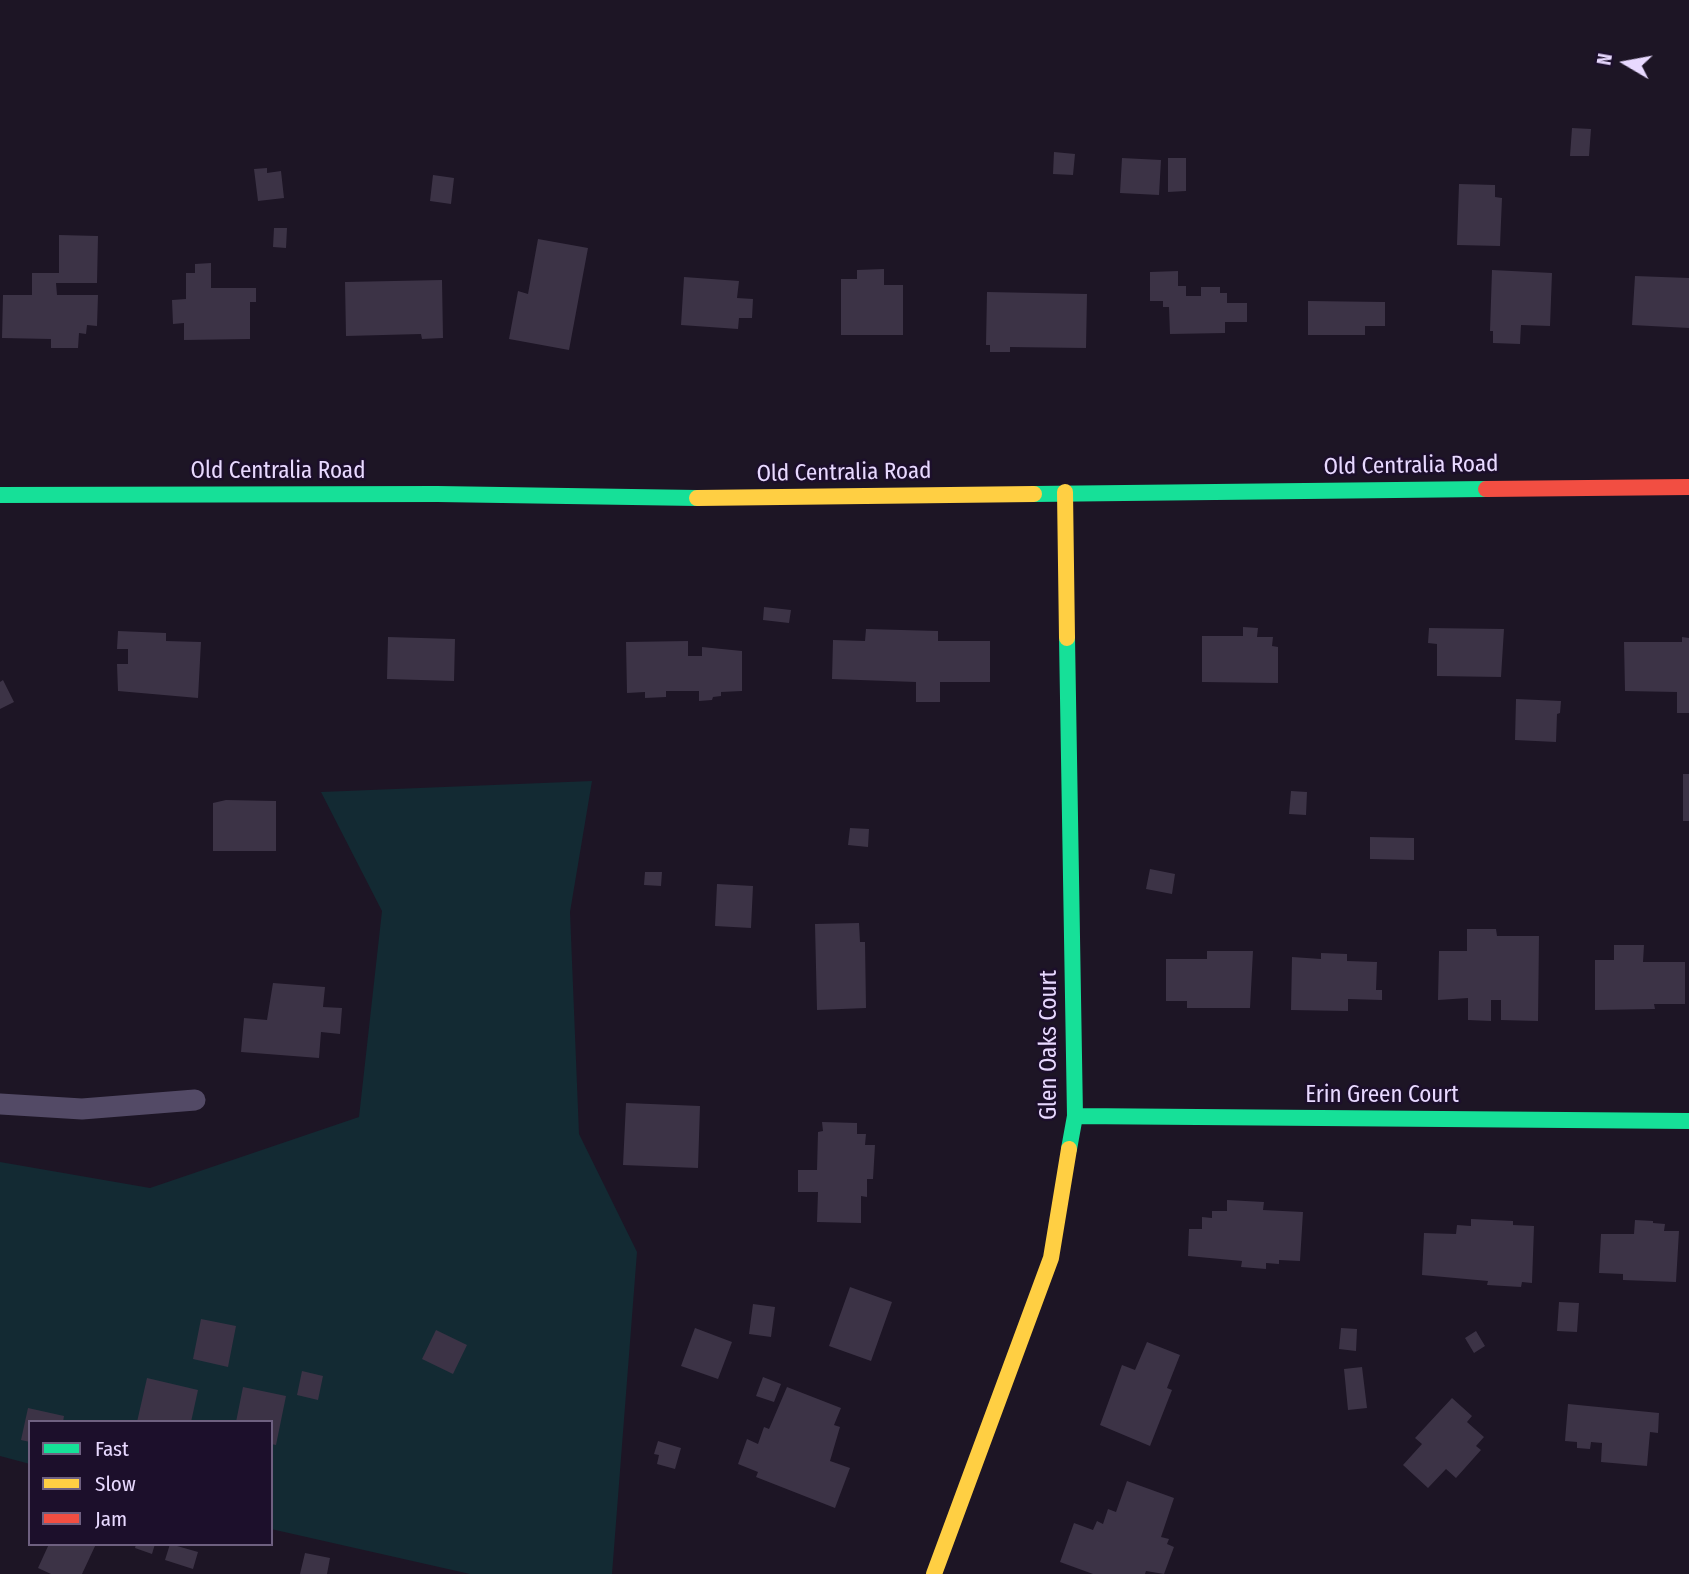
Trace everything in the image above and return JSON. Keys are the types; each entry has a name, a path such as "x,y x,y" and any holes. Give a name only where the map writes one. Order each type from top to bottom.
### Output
{"street":[{"name":"Old Centralia Road","path":"0,495 700,498 1689,487"},
{"name":"Glen Oaks Court","path":"934,1574 1051,1258 1075,1116 1065,492"},
{"name":"Erin Green Court","path":"1075,1116 1689,1121"}],"lane":[{"path":"0,1104 82,1109 195,1100"}],"shaded area":[{"path":"592,781 570,912 579,1134 637,1252 612,1574 470,1574 273,1529 273,1420 28,1420 28,1463 0,1456 0,1162 150,1188 359,1117 382,911 321,792"}],"building":[{"path":"1572,128 1591,129 1589,156 1570,156"},
{"path":"1054,152 1075,154 1073,175 1053,174"},
{"path":"1122,158 1161,160 1159,195 1120,193"},
{"path":"1168,158 1186,158 1186,191 1168,192"},
{"path":"267,168 267,173 281,171 284,198 258,201 254,169"},
{"path":"433,175 454,178 451,204 430,201"},
{"path":"1459,184 1495,185 1495,197 1502,198 1500,246 1457,245"},
{"path":"274,228 287,228 286,248 273,247"},
{"path":"59,235 98,236 97,283 56,283 57,295 98,295 97,326 87,325 86,334 79,333 78,348 51,348 51,339 2,338 3,295 32,295 32,273 59,273"},
{"path":"538,239 588,248 569,350 509,339 518,291 528,294"},
{"path":"211,263 211,288 256,288 256,302 250,302 250,339 184,340 184,323 173,324 172,300 186,299 186,273 195,273 195,264"},
{"path":"884,269 884,285 903,285 903,335 841,335 841,279 857,279 857,270"},
{"path":"1492,270 1552,273 1550,326 1521,325 1520,344 1493,343 1493,331 1490,331"},
{"path":"1178,271 1178,286 1186,286 1186,296 1201,296 1201,287 1220,287 1220,293 1227,293 1227,303 1247,303 1247,322 1225,322 1225,333 1170,334 1169,307 1163,307 1163,301 1150,301 1150,272"},
{"path":"1635,276 1689,278 1689,328 1632,325"},
{"path":"684,277 739,281 737,298 753,299 752,318 739,318 738,329 681,325"},
{"path":"442,280 443,338 422,339 421,334 346,336 345,282"},
{"path":"987,292 1087,294 1086,348 1010,347 1010,352 990,352 990,345 986,345"},
{"path":"1308,301 1385,302 1385,326 1365,326 1365,335 1308,335"},
{"path":"764,607 791,610 789,623 763,620"},
{"path":"1243,627 1258,628 1257,637 1273,637 1272,646 1278,647 1278,683 1202,682 1202,636 1243,636"},
{"path":"1429,628 1504,629 1501,677 1437,676 1437,644 1428,643"},
{"path":"866,629 938,631 938,641 990,641 990,682 940,682 940,702 916,702 916,682 832,679 833,640 865,641"},
{"path":"118,631 166,633 166,641 201,642 198,698 118,691 117,664 128,664 128,649 117,649"},
{"path":"388,637 455,639 454,681 387,679"},
{"path":"1682,637 1689,638 1689,713 1677,713 1677,692 1625,691 1624,642 1682,642"},
{"path":"688,641 688,656 702,656 702,647 742,651 742,691 721,692 721,696 713,697 712,700 699,701 699,691 666,691 666,697 645,698 645,692 627,693 626,642"},
{"path":"3,680 14,702 0,709 0,682"},
{"path":"1516,699 1561,701 1560,713 1557,714 1556,742 1515,740"},
{"path":"1683,774 1689,774 1689,821 1683,821"},
{"path":"1291,791 1307,792 1306,815 1289,814"},
{"path":"226,800 276,801 276,851 213,851 213,803"},
{"path":"850,828 869,829 868,847 848,845"},
{"path":"1370,837 1414,838 1414,860 1370,859"},
{"path":"1150,869 1175,874 1172,894 1146,889"},
{"path":"645,872 662,872 661,886 644,885"},
{"path":"717,884 753,886 751,928 715,926"},
{"path":"859,923 860,942 865,942 866,1008 817,1010 815,924"},
{"path":"1467,929 1496,929 1497,936 1539,936 1538,1021 1501,1020 1501,1000 1491,1000 1491,1021 1468,1020 1468,998 1438,1000 1439,951 1467,951"},
{"path":"1614,945 1644,945 1643,962 1685,962 1685,1004 1654,1004 1655,1009 1595,1010 1595,960 1614,960"},
{"path":"1207,951 1253,951 1250,1008 1187,1008 1187,1001 1166,1001 1166,959 1207,959"},
{"path":"1321,953 1347,954 1347,961 1377,962 1376,990 1382,990 1382,1000 1348,999 1348,1011 1291,1010 1292,957 1321,959"},
{"path":"273,983 325,987 323,1007 342,1008 340,1034 321,1032 319,1058 241,1052 244,1018 267,1020"},
{"path":"626,1103 700,1106 698,1168 623,1165"},
{"path":"822,1122 857,1123 857,1134 866,1134 865,1145 875,1145 873,1179 867,1179 867,1197 861,1196 861,1223 817,1222 818,1192 798,1192 798,1170 817,1170 818,1132 823,1131"},
{"path":"1227,1200 1264,1202 1263,1210 1303,1212 1300,1261 1279,1260 1279,1264 1266,1263 1266,1269 1241,1267 1242,1261 1188,1256 1189,1229 1202,1229 1202,1217 1212,1218 1212,1211 1227,1211"},
{"path":"1471,1219 1513,1221 1513,1225 1534,1226 1532,1283 1522,1282 1521,1287 1487,1285 1488,1281 1422,1275 1424,1233 1456,1234 1457,1225 1471,1226"},
{"path":"1635,1220 1665,1224 1664,1231 1679,1231 1676,1282 1623,1280 1623,1274 1599,1273 1601,1234 1634,1234"},
{"path":"850,1287 892,1302 871,1361 829,1346"},
{"path":"1559,1302 1579,1303 1577,1332 1557,1331"},
{"path":"753,1304 775,1307 771,1337 749,1334"},
{"path":"201,1319 236,1326 228,1367 193,1359"},
{"path":"695,1328 732,1342 718,1379 681,1366"},
{"path":"1341,1328 1357,1329 1356,1351 1339,1349"},
{"path":"436,1330 467,1345 453,1374 422,1359"},
{"path":"1476,1331 1485,1346 1474,1353 1465,1338"},
{"path":"1147,1342 1180,1355 1167,1388 1172,1390 1150,1446 1100,1425 1122,1365 1135,1370"},
{"path":"1362,1367 1367,1408 1348,1410 1344,1369"},
{"path":"302,1371 323,1376 318,1400 297,1395"},
{"path":"763,1377 781,1384 774,1402 756,1396"},
{"path":"147,1378 198,1390 191,1420 137,1420"},
{"path":"243,1387 286,1396 276,1445 273,1444 273,1420 236,1420"},
{"path":"787,1387 841,1408 834,1425 840,1427 830,1461 850,1468 835,1508 756,1477 758,1472 738,1464 747,1439 758,1444 764,1427 769,1429"},
{"path":"1452,1398 1472,1416 1467,1422 1484,1437 1476,1446 1481,1450 1456,1478 1446,1469 1428,1488 1403,1465 1422,1444 1415,1438"},
{"path":"1568,1404 1659,1413 1658,1433 1650,1432 1647,1466 1601,1462 1602,1443 1591,1442 1590,1449 1577,1448 1577,1442 1565,1441"},
{"path":"28,1408 64,1416 63,1420 28,1420 28,1442 21,1440"},
{"path":"658,1441 681,1448 675,1469 657,1464 659,1455 654,1454"},
{"path":"1127,1481 1174,1498 1161,1537 1169,1539 1167,1544 1174,1547 1164,1574 1146,1571 1145,1574 1093,1574 1060,1562 1074,1523 1093,1530 1097,1521 1103,1524 1108,1509 1116,1512"},
{"path":"48,1546 95,1546 82,1574 51,1574 38,1568"},
{"path":"136,1546 154,1546 152,1554"},
{"path":"169,1546 198,1552 193,1569 165,1560"},
{"path":"305,1553 330,1558 327,1574 300,1574"}],"traffic: fast":[{"path":"1034,494 1486,489"},
{"path":"0,495 437,494 697,498"},
{"path":"1067,638 1075,1116 1069,1149"},
{"path":"1075,1116 1689,1121"}],"traffic: slow":[{"path":"1065,492 1067,638"},
{"path":"697,498 1034,494"},
{"path":"934,1574 1051,1258 1069,1149"}],"traffic: jam":[{"path":"1486,489 1689,487"}]}
